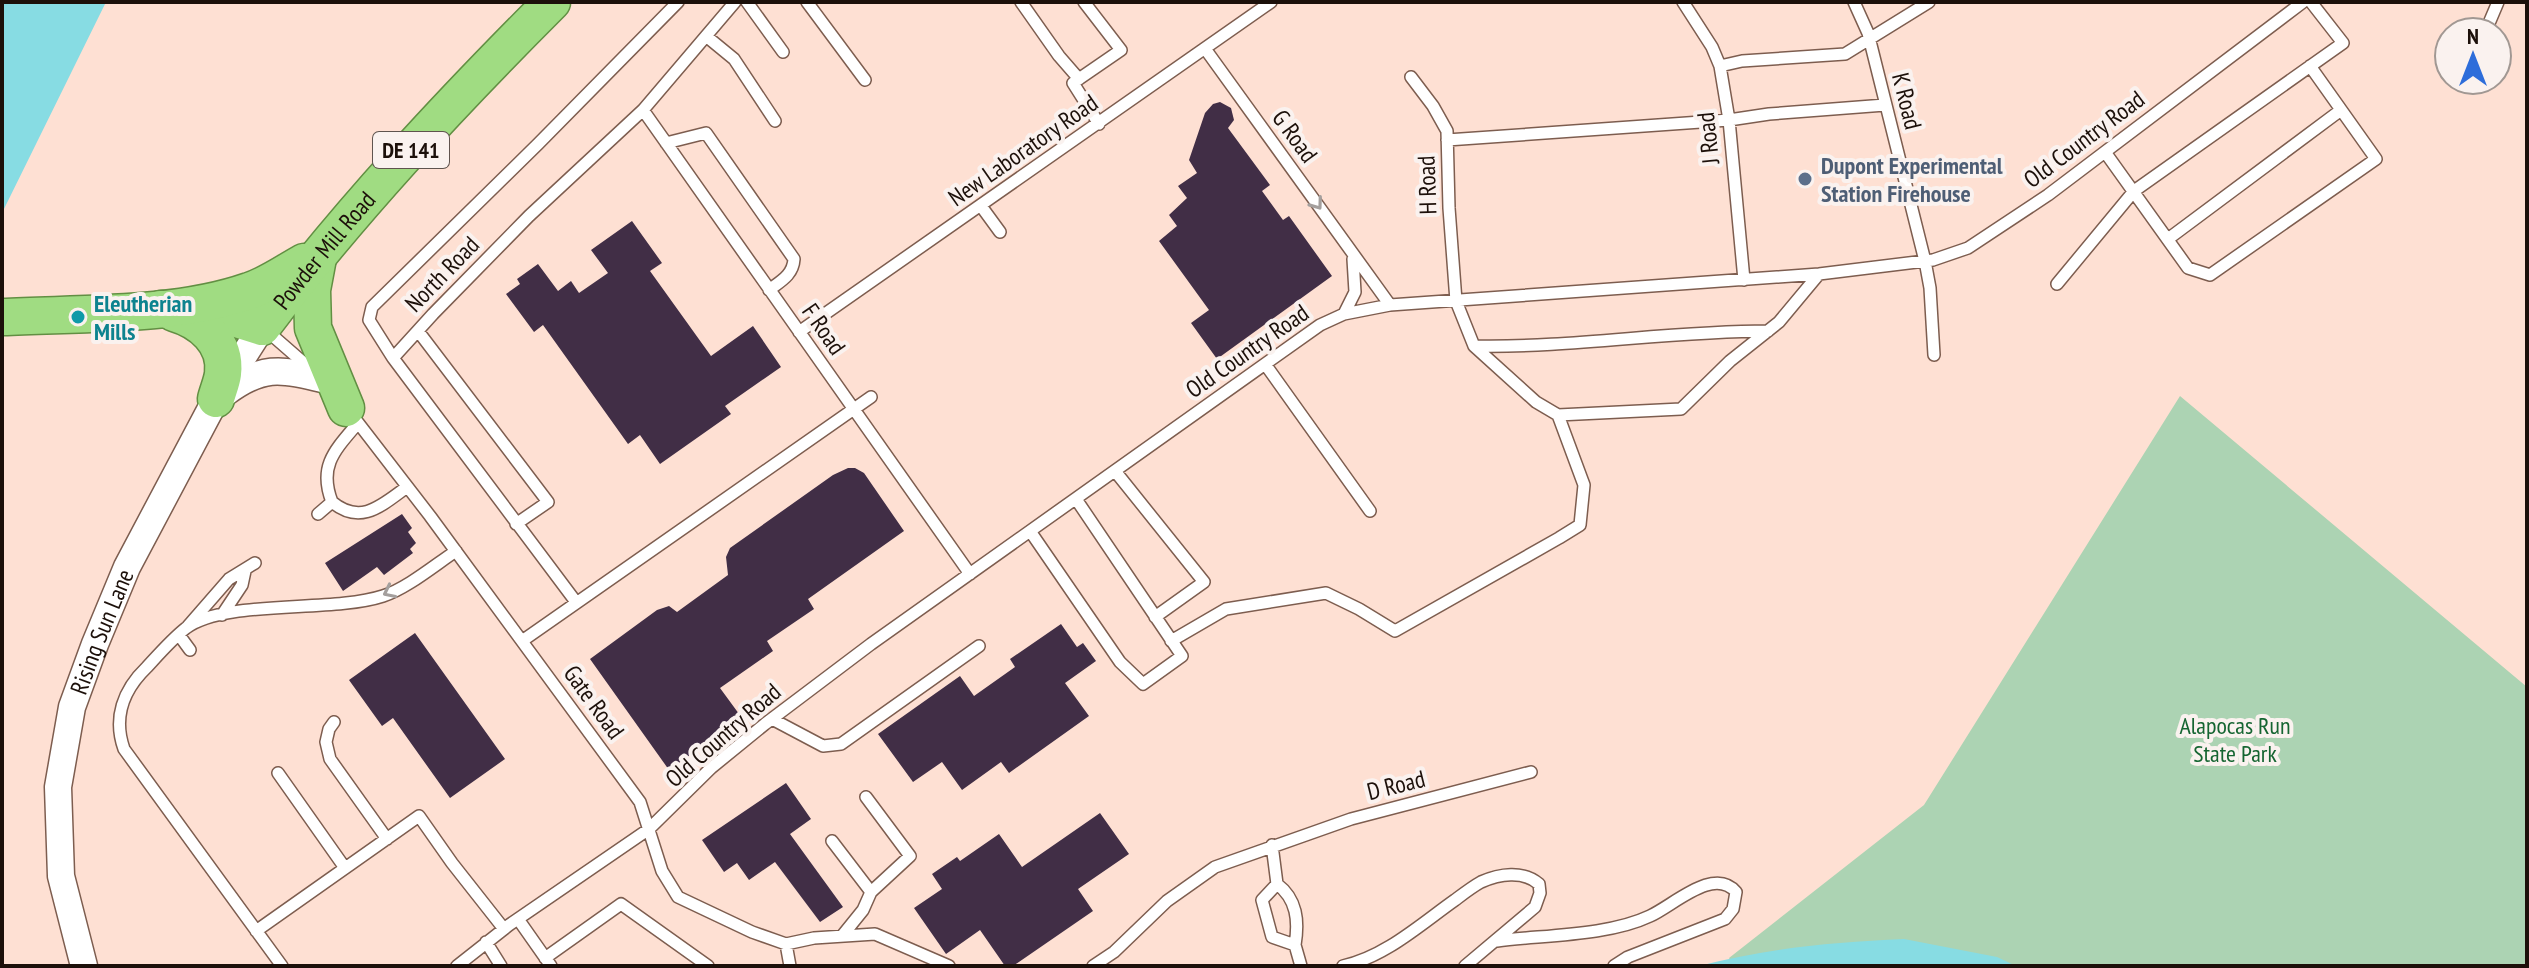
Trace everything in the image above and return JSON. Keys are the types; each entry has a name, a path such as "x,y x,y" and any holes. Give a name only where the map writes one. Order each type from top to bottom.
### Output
{"highway":[{"name":"Powder Mill Road","path":"262,327 319,253 400,162 552,2"},
{"name":"DE 141","path":"2,317 161,309 206,303 252,291 319,253"},
{"path":"319,253 312,290 313,328 352,416"},
{"name":"DE 141","path":"161,309 221,314 262,327"},
{"path":"161,309 199,323 215,341 223,372 216,399"}],"street":[{"name":"Rising Sun Lane","path":"84,966 61,876 58,787 72,707 127,567 216,399 262,327"},
{"path":"216,399 245,378 266,371 288,370 322,379"}],"lane":[{"path":"576,602 393,358 369,320 372,307 678,2"},
{"name":"North Road","path":"393,358 529,216 643,110 735,2"},
{"path":"747,2 783,52"},
{"path":"807,2 865,80"},
{"path":"1021,2 1079,79"},
{"path":"1084,2 1121,50 1073,83 1099,124"},
{"name":"New Laboratory Road","path":"799,332 1271,2"},
{"name":"J Road","path":"1683,2 1712,47 1720,66 1729,120 1744,280"},
{"name":"K Road","path":"1854,2 1870,41 1925,261 1930,288 1934,355"},
{"path":"1720,66 1742,61 1845,54 1929,2"},
{"name":"Old Country Road","path":"457,966 518,919 649,829 711,768 772,719 1320,325 1344,314 1390,305 1819,274 1925,261 1968,248 2048,195 2303,2"},
{"path":"2057,284 2134,191 2343,43 2311,2"},
{"path":"706,36 734,59 775,121"},
{"name":"G Road","path":"1206,50 1390,305"},
{"path":"2105,152 2188,268 2210,275 2376,159 2310,66"},
{"name":"H Road","path":"1411,77 1447,131 1456,301 1474,346"},
{"path":"1447,140 1729,120 1885,105"},
{"name":"F Road","path":"643,110 970,574"},
{"path":"2168,239 2341,110"},
{"path":"666,143 706,133 729,163 794,259 794,266 787,277 769,290"},
{"path":"981,206 1000,232"},
{"path":"1344,314 1355,292 1354,262 1348,247"},
{"path":"1474,346 1536,402 1558,415 1681,409 1730,361 1779,322 1819,274"},
{"name":"Gate Road","path":"262,327 322,379 352,416 456,551 640,802 662,871 678,897 752,932 786,944 814,938 875,934 949,966"},
{"path":"418,331 548,502 516,524"},
{"path":"1474,346 1523,347 1731,331 1768,331"},
{"path":"1265,364 1370,511"},
{"path":"522,641 871,397"},
{"path":"1171,641 1226,609 1326,593 1395,631 1559,538 1580,525 1584,485 1558,415"},
{"path":"352,416 330,460 326,480 332,502 347,512 366,514 407,487"},
{"path":"1115,471 1204,582 1155,617"},
{"path":"1030,531 1120,662 1143,684 1182,656 1076,499"},
{"path":"318,514 332,502"},
{"path":"183,631 222,615 340,605 387,595 456,551"},
{"path":"255,563 229,579 139,674 119,714 120,739 131,761 282,966"},
{"path":"222,615 242,585 245,571"},
{"path":"183,631 190,650"},
{"path":"772,719 823,746 841,744 979,646"},
{"path":"334,722 326,742 330,759 387,839"},
{"name":"D Road","path":"1272,845 1351,819 1531,772"},
{"path":"278,773 345,868"},
{"path":"842,936 863,910 871,892 910,856 866,797"},
{"path":"256,931 419,816 504,929"},
{"path":"832,841 871,892"},
{"path":"1093,966 1114,952 1167,901 1215,867 1272,845 1277,884 1291,894 1298,925 1295,945 1301,966"},
{"path":"1343,966 1356,963 1394,943 1479,883 1503,875 1531,876 1539,884 1540,893 1535,907 1465,966"},
{"path":"1497,941 1607,929 1648,917 1718,881 1730,884 1736,892 1733,909 1725,919 1628,957 1614,966"},
{"path":"1277,884 1262,900 1272,937 1295,945"},
{"path":"518,919 548,962 621,904 708,966"},
{"path":"486,942 501,966"},
{"path":"786,944 790,966"}],"green space":[{"name":"Alapocas Run State Park","path":"2180,396 2527,687 2527,966 1733,966 1729,958 1924,805"}],"water":[{"path":"2,2 106,2 2,213"},
{"path":"1904,939 1997,957 2016,966 1699,966 1801,947"}],"building":[{"path":"1220,102 1231,108 1234,120 1228,128 1270,185 1262,191 1283,220 1289,216 1332,276 1217,359 1191,323 1209,310 1159,241 1177,226 1169,215 1187,198 1178,186 1197,173 1189,160 1205,113 1213,104"},
{"path":"632,221 662,263 650,271 711,356 753,326 781,367 725,406 731,414 660,464 640,435 628,444 543,325 534,332 506,294 520,284 517,279 538,264 558,291 571,281 579,293 608,273 591,250"},
{"path":"848,468 864,473 904,531 808,599 814,609 767,641 773,651 720,688 742,718 669,770 590,659 657,610 669,606 677,612 728,575 726,557 730,548 833,475"},
{"path":"402,514 412,528 408,532 416,543 410,549 413,553 384,575 377,567 343,591 325,563"},
{"path":"1061,624 1077,647 1083,643 1096,661 1065,683 1089,716 1009,773 1001,762 962,790 942,762 913,782 878,734 960,676 974,696 1015,667 1010,659"},
{"path":"415,633 505,759 450,798 393,718 382,726 349,680"},
{"path":"786,783 811,819 790,834 843,907 820,922 775,862 749,880 737,863 724,872 702,840"},
{"path":"1100,813 1129,854 1078,889 1093,911 1013,966 1005,966 980,930 946,954 914,908 942,889 932,874 957,857 960,861 999,834 1022,867"}],"place":[{"name":"Dupont Experimental Station Firehouse","path":"1805,179"},
{"name":"Eleutherian Mills","path":"78,317"}]}
